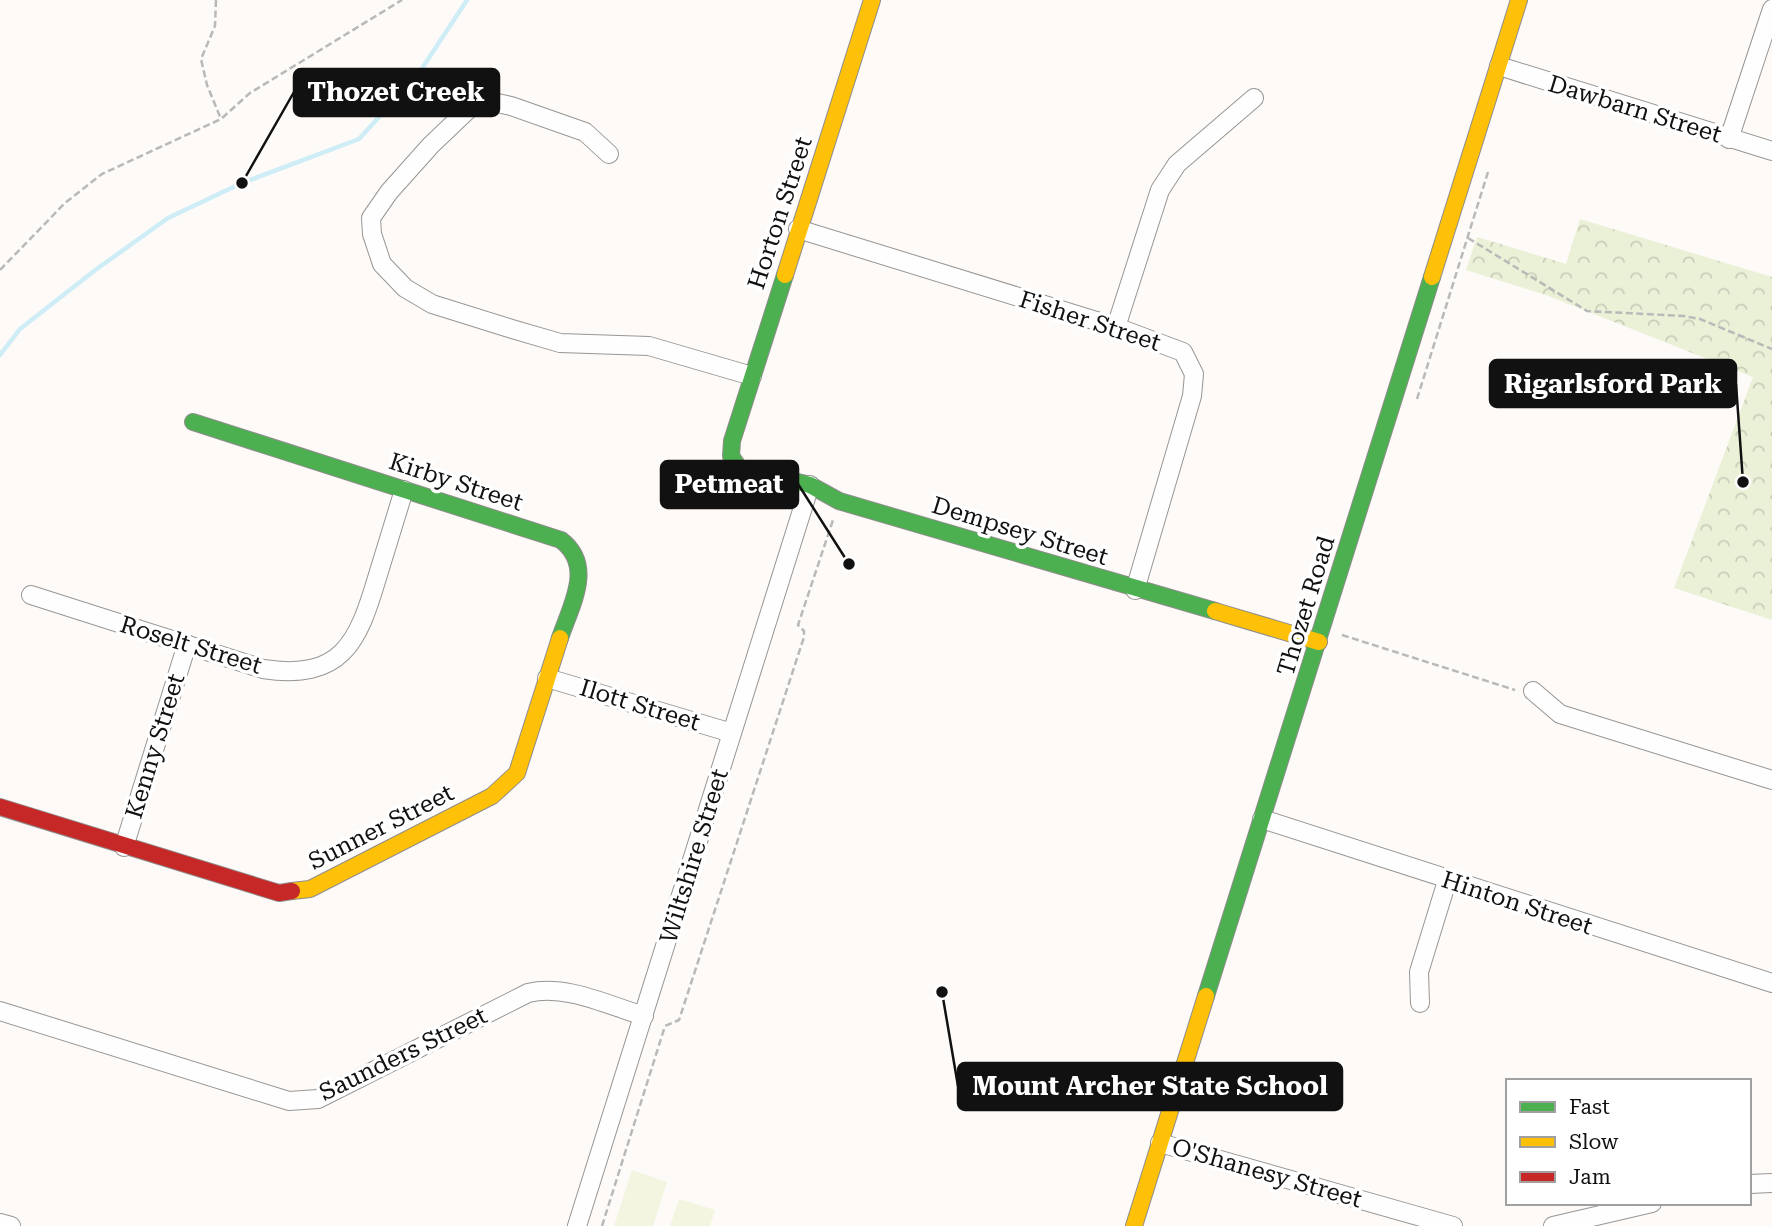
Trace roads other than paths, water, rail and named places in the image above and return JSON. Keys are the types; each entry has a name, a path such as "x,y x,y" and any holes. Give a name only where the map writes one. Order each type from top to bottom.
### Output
{"street":[{"name":"Horton Street","path":"732,441 872,0"},
{"name":"Thozet Road","path":"1134,1226 1519,0"},
{"path":"1729,139 1772,9"},
{"name":"Dawbarn Street","path":"1499,66 1772,151"},
{"path":"1116,327 1160,190 1177,164 1254,98"},
{"path":"609,154 585,132 511,106 488,101 473,105 430,145 389,192 371,218 372,234 382,264 405,288 432,304 512,330 560,343 649,346 752,376"},
{"name":"Fisher Street","path":"798,229 1116,327 1183,352 1195,374 1192,396 1135,590"},
{"name":"Kirby Street","path":"193,422 561,540 570,547 581,565 580,576 547,678"},
{"name":"Dempsey Street","path":"732,441 731,456 739,468 810,485 839,501 1135,590 1321,636"},
{"name":"Wiltshire Street","path":"577,1226 810,485"},
{"name":"Roselt Street","path":"31,595 263,669 282,672 314,667 337,658 357,637 404,490"},
{"name":"Kenny Street","path":"124,847 187,644"},
{"name":"Ilott Street","path":"547,678 732,733"},
{"name":"Sunner Street","path":"0,807 264,890 279,893 310,889 492,796 505,786 517,773 523,759 547,678"},
{"path":"1533,691 1560,714 1772,780"},
{"name":"Hinton Street","path":"1262,819 1447,881 1772,983"},
{"path":"1420,1003 1419,972 1447,881"},
{"name":"Saunders Street","path":"0,1011 289,1101 318,1099 528,993 544,989 562,991 644,1016"},
{"name":"O'Shanesy Street","path":"1160,1143 1453,1226"},
{"path":"1751,1184 1772,1183"},
{"path":"1553,1226 1618,1207"},
{"path":"0,1223 10,1226"}],"waterway":[{"path":"0,355 20,329 168,218 242,183 359,139 419,73 467,0"}],"place":[{"name":"Thozet Creek","path":"242,183"},
{"name":"Rigarlsford Park","path":"1743,482"},
{"name":"Petmeat","path":"849,564"},
{"name":"Mount Archer State School","path":"942,992"}]}
